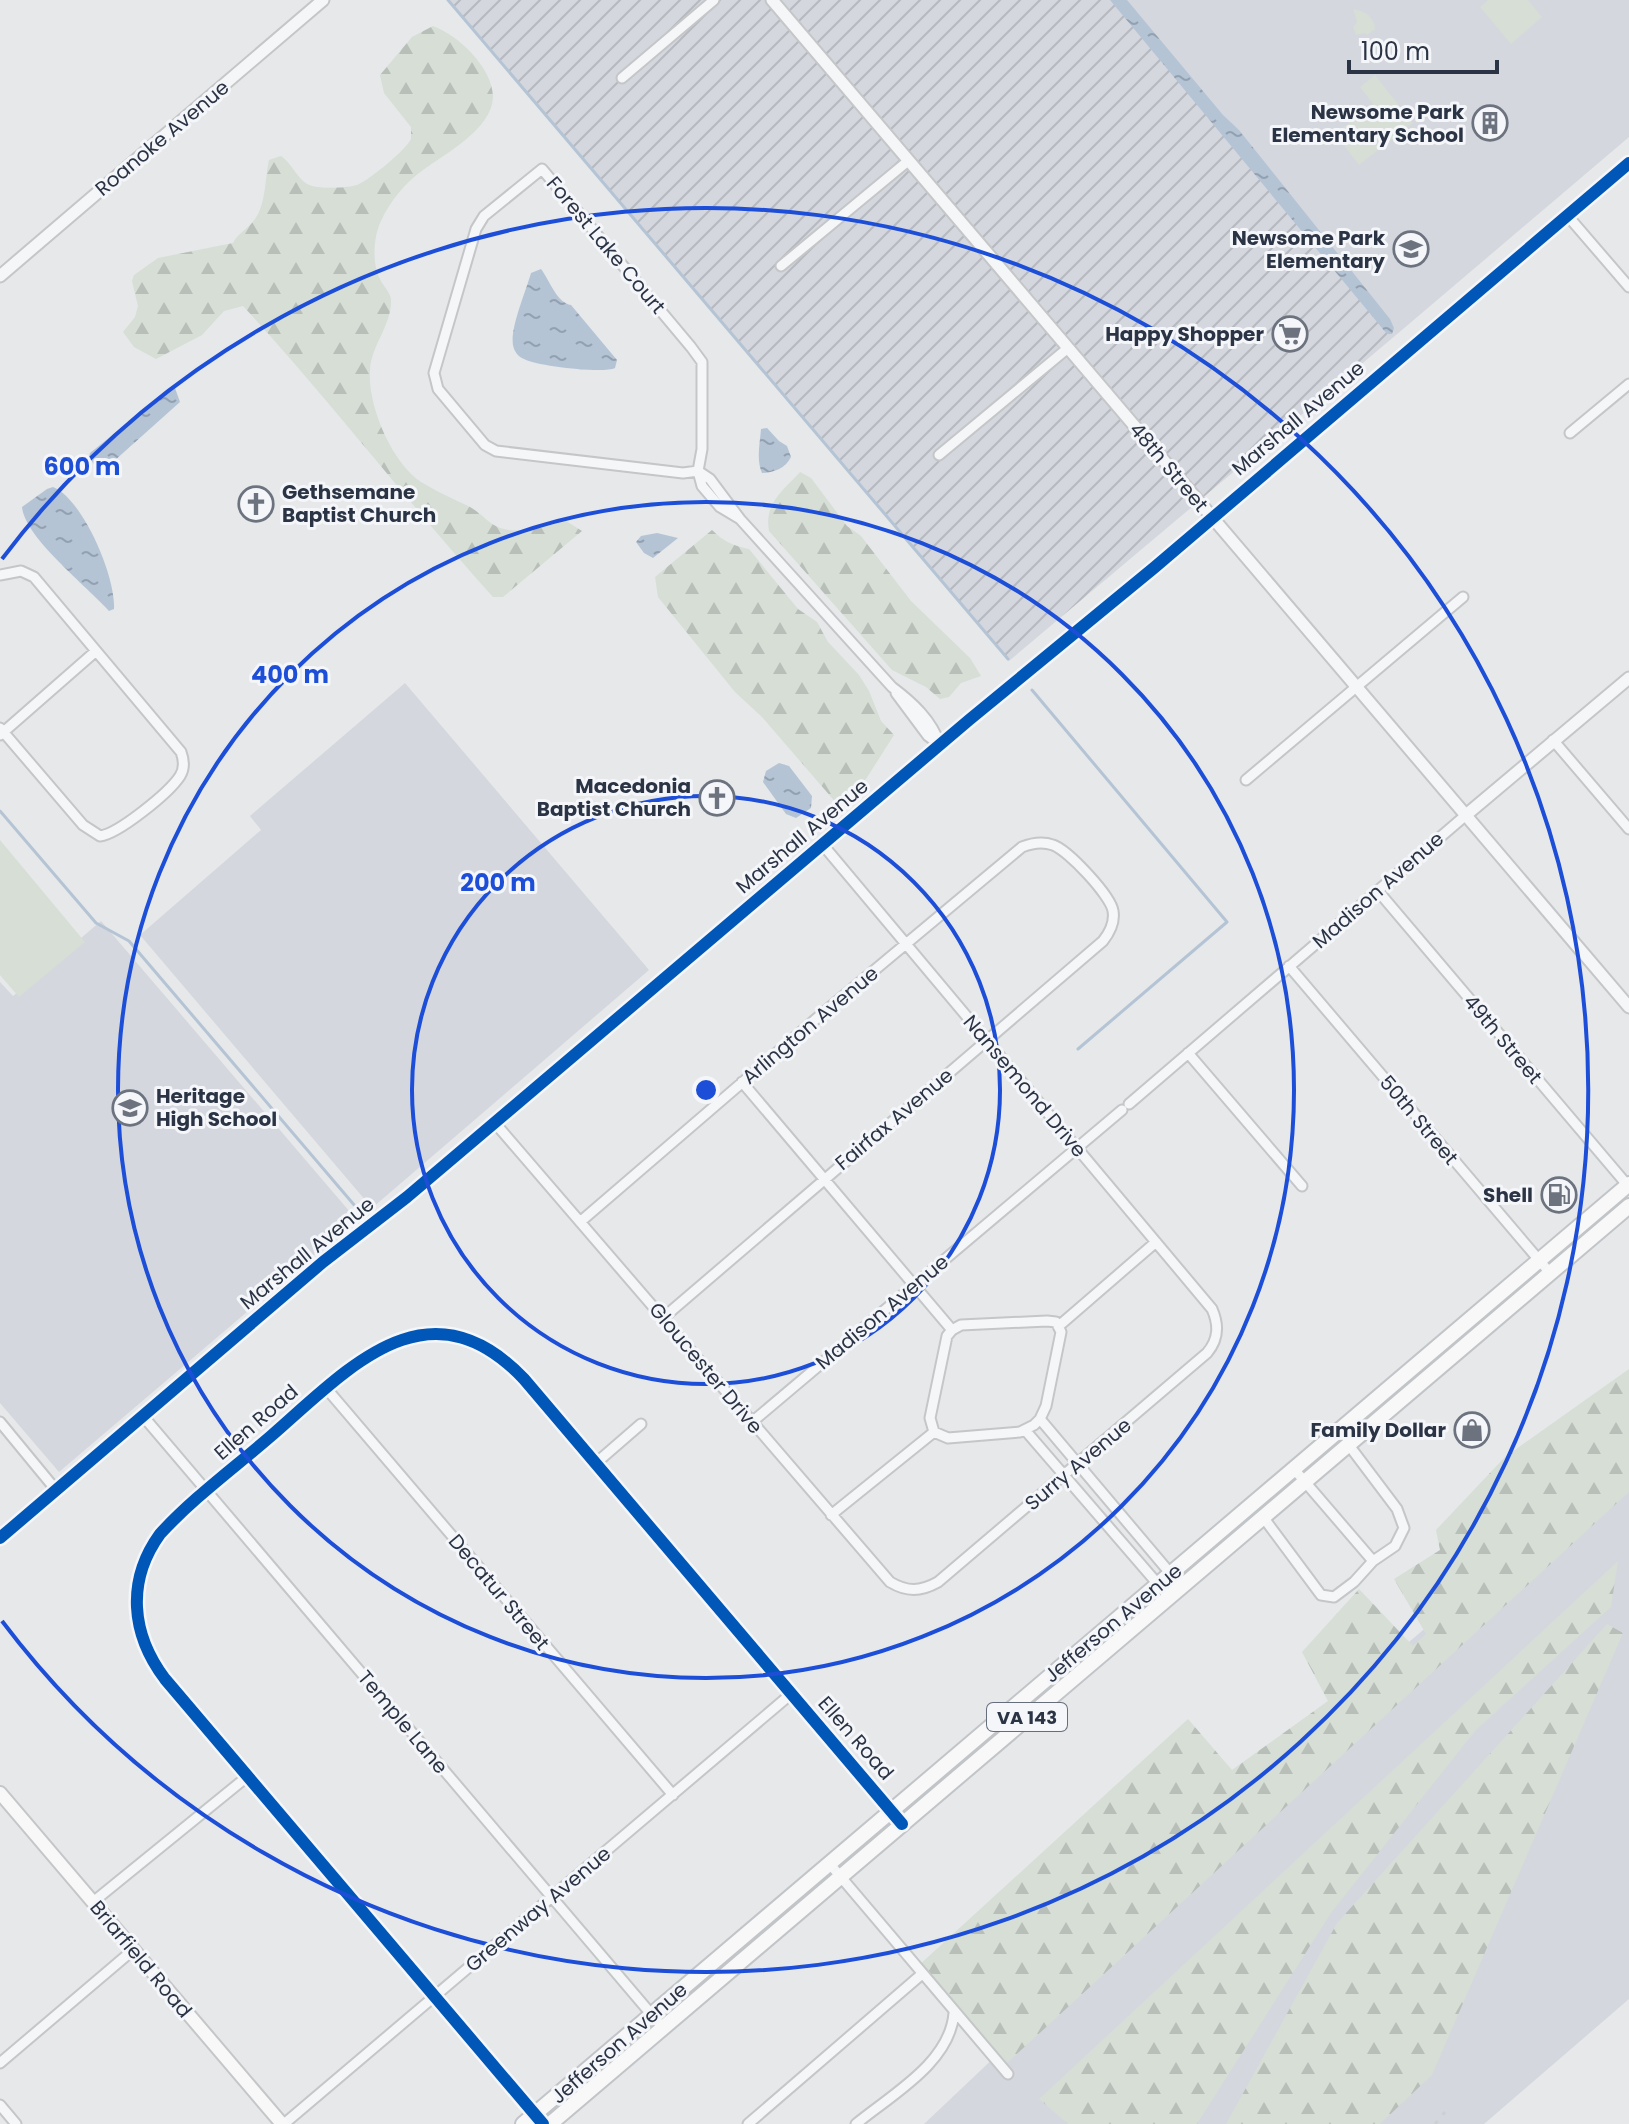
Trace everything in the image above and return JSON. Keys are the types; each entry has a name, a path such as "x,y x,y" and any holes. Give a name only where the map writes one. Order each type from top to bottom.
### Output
{"main road":[{"name":"Jefferson Avenue","path":"534,2121 651,2015 1629,1185"},
{"name":"Jefferson Avenue","path":"550,2124 1629,1206"},
{"name":"Briarfield Road","path":"0,1793 283,2124"}],"street":[{"name":"Roanoke Avenue","path":"0,276 323,0"},
{"path":"622,78 714,0"},
{"name":"48th Street","path":"772,0 1629,1007"},
{"path":"781,266 908,161"},
{"name":"Marshall Avenue","path":"0,1538 323,1262 495,1123 1629,163"},
{"name":"Forest Lake Court","path":"542,169 702,362 702,449 698,471 683,473 496,451 485,445 438,389 434,373 476,229 484,216 542,169"},
{"path":"1567,215 1629,287"},
{"path":"939,455 1068,348"},
{"path":"1570,433 1629,384"},
{"path":"698,471 710,479 740,519 892,687 908,699 935,729 940,745"},
{"path":"0,575 21,571 34,577 181,752 184,766 168,788 114,832 100,836 83,825 1,731 96,651"},
{"path":"1246,780 1463,597"},
{"name":"Madison Avenue","path":"752,1422 1629,678"},
{"path":"1553,740 1629,829"},
{"name":"Arlington Avenue","path":"580,1222 1022,847 1046,843 1065,851 1108,899 1114,913"},
{"name":"Nansemond Drive","path":"823,845 1212,1309 1217,1333"},
{"name":"49th Street","path":"1378,891 1629,1185"},
{"name":"Fairfax Avenue","path":"663,1318 1103,941 1112,926 1114,913"},
{"name":"50th Street","path":"1289,966 1550,1273"},
{"path":"1188,1053 1302,1186"},
{"path":"742,1082 952,1330"},
{"name":"Gloucester Drive","path":"495,1123 890,1582 910,1590 929,1587"},
{"path":"934,1432 948,1438 1025,1430 1040,1419 1046,1406 1060,1340 1060,1325 1156,1242"},
{"path":"934,1432 930,1418 947,1336 952,1330 961,1325 1047,1321 1060,1325"},
{"name":"Surry Avenue","path":"929,1587 1065,1476 1207,1353 1217,1333"},
{"name":"Ellen Road","path":"534,2121 435,1996 155,1666 142,1639 137,1613 137,1587 148,1553 168,1525 326,1388 376,1350 392,1342 421,1335 461,1338 485,1346 514,1367 902,1824"},
{"name":"Decatur Street","path":"326,1388 673,1795"},
{"name":"Temple Lane","path":"143,1416 663,2028"},
{"path":"1040,1419 1181,1586"},
{"path":"0,1422 56,1490"},
{"path":"596,1463 641,1424"},
{"path":"1025,1430 1169,1597"},
{"path":"831,1515 934,1432"},
{"path":"1263,1517 1325,1597 1334,1597 1354,1582 1373,1561 1395,1546 1404,1528 1397,1509 1348,1444"},
{"path":"1294,1469 1373,1561"},
{"name":"Greenway Avenue","path":"283,2124 791,1694"},
{"path":"93,1902 248,1776"},
{"path":"829,1863 1008,2074"},
{"path":"0,2063 133,1950"},
{"path":"748,2124 922,1974"},
{"path":"856,2124 936,2056 951,2031 954,2013"},
{"path":"0,2105 16,2124"}],"shaded area":[{"path":"448,0 1114,0 1396,335 1009,661"},
{"name":"Newsome Park Elementary","path":"1114,0 1629,0 1629,137 1396,335"},
{"path":"405,683 649,970 372,1208 140,935 261,830 250,816"},
{"name":"Heritage High School","path":"101,921 356,1219 59,1472 0,1403 0,982 13,996"},
{"path":"1629,1455 1629,1999 1484,2124 924,2124 1187,1875 1229,1795"}],"green space":[{"path":"1488,0 1528,0 1542,17 1511,44 1480,7"},
{"path":"1353,9 1368,15 1375,29 1367,35 1356,35 1353,27 1357,22"},
{"path":"433,26 453,37 481,64 491,86 491,109 466,140 410,181 393,200 381,221 376,235 375,258 377,273 391,297 388,318 371,361 370,384 377,416 391,447 410,473 421,482 470,507 500,528 525,530 566,521 582,531 503,597 493,597 243,306 224,311 202,335 156,359 134,347 123,332 135,317 138,306 132,281 134,275 158,258 233,243 259,213 269,160 281,156 303,181 312,186 341,187 362,182 402,150 411,139 411,127 384,93 380,75 412,37"},
{"path":"1375,75 1413,123 1359,165 1335,134 1373,104 1360,87"},
{"path":"800,472 811,478 911,601 970,658 981,676 961,683 949,697 940,699 926,687 892,670 769,531 772,505"},
{"path":"712,530 729,542 749,549 798,609 817,622 828,642 859,675 881,721 894,735 866,779 838,805 762,717 735,692 658,597 655,577"},
{"path":"0,840 85,942 19,997 0,975"},
{"path":"1629,1369 1629,1492 1006,2064 917,1967 1188,1719 1232,1770 1328,1701 1302,1652 1359,1589 1413,1646 1426,1634 1394,1579 1440,1550 1436,1530 1505,1457"},
{"path":"1618,1561 1611,1607 1475,1731 1331,1913 1197,2124 1068,2124 1039,2099"},
{"path":"1607,1624 1623,1633 1432,2075 1380,2124 1226,2124 1337,1923"}],"water":[{"path":"1110,0 1127,0 1239,130 1390,319 1394,328 1392,334 1387,334"},
{"path":"541,269 558,296 571,305 617,360 615,368 585,370 555,367 531,362 517,354 513,338 516,319 531,273"},
{"path":"171,388 175,388 180,402 99,472 89,457 90,453"},
{"path":"767,428 787,446 791,457 779,469 762,473 759,457 761,429"},
{"path":"53,487 75,507 96,540 110,578 114,609 109,611 58,561 26,519 22,507"},
{"path":"657,533 678,538 653,558 644,553 636,542 641,536"},
{"path":"779,763 789,766 812,796 811,808 796,818 786,814 763,782 766,771"}],"waterway":[{"path":"448,0 1008,659"},
{"path":"1032,690 1227,922 1078,1049"},
{"path":"0,811 96,923 129,941 361,1213"}],"railway":[{"path":"1435,2124 1445,2112"}],"cycle path":[{"path":"0,1538 323,1262 407,1197 969,720 1155,567 1629,163"},
{"path":"543,2124 165,1679 145,1644 137,1607 138,1589 149,1552 160,1534 330,1385 390,1344 422,1335 455,1336 489,1350 524,1379 902,1824"}],"place":[{"name":"Newsome Park Elementary School","path":"1490,123"},
{"name":"Newsome Park Elementary","path":"1411,249"},
{"name":"Happy Shopper","path":"1290,334"},
{"name":"Gethsemane Baptist Church","path":"256,504"},
{"name":"Macedonia Baptist Church","path":"717,798"},
{"name":"Heritage High School","path":"130,1108"},
{"name":"Shell","path":"1559,1195"},
{"name":"Family Dollar","path":"1472,1430"}]}
